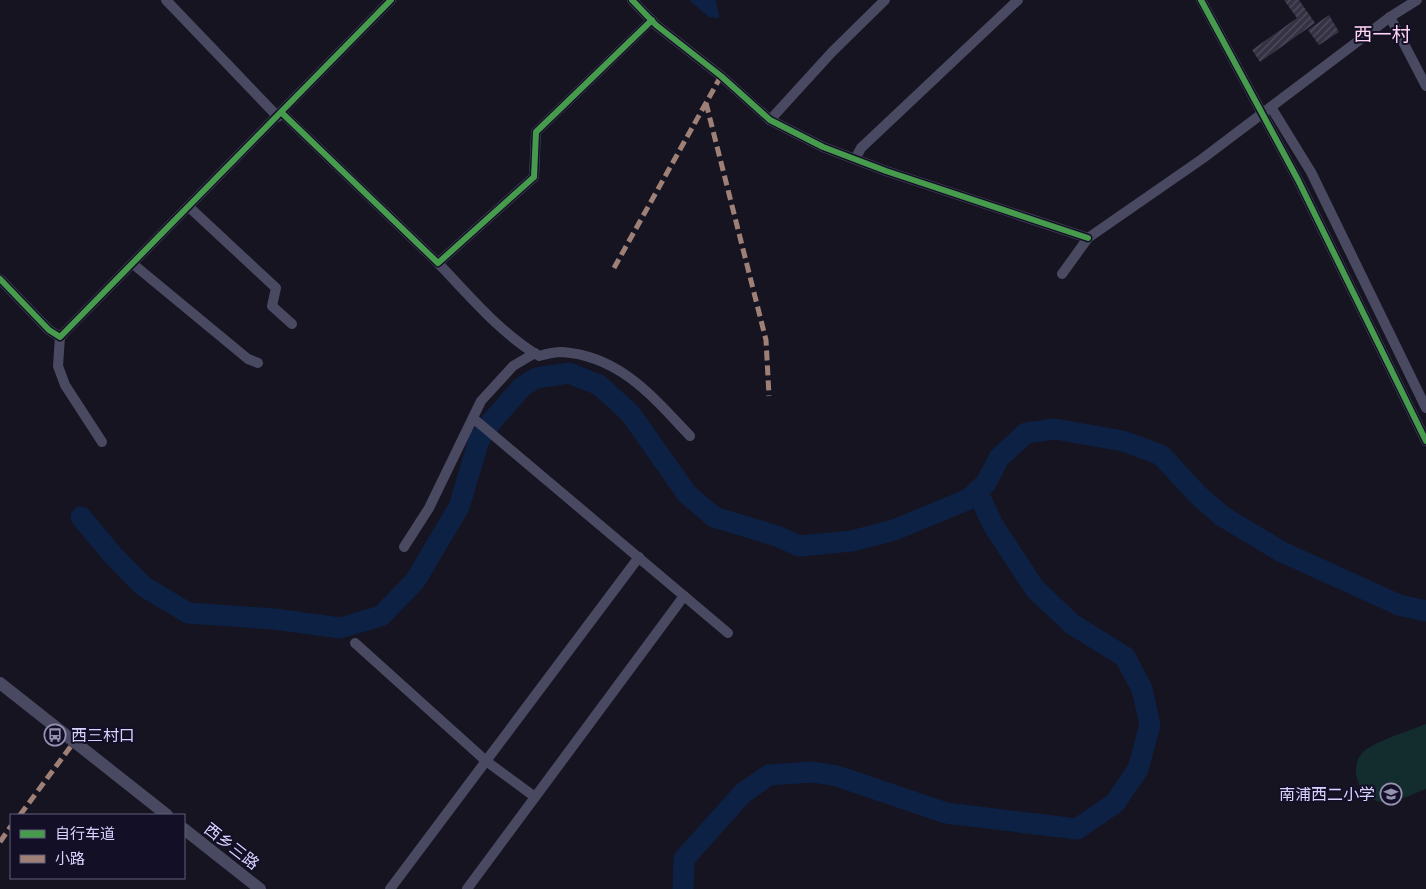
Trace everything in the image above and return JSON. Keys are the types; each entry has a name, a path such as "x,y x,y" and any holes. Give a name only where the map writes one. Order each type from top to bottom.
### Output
{"street":[{"path":"166,0 280,115 438,263 523,346 539,356 560,352 589,356 632,378 649,392 690,436"},
{"path":"102,442 65,385 58,366 60,337 391,0"},
{"path":"632,0 652,20 721,76 770,120 823,147 855,159 1088,238"},
{"path":"770,120 832,52 885,0"},
{"path":"855,159 861,148 1018,0"},
{"path":"1200,0 1298,180 1426,441"},
{"path":"1062,274 1088,238 1202,159 1390,17 1417,0"},
{"path":"1390,17 1426,86"},
{"path":"438,263 534,176 536,132 652,20"},
{"path":"1271,107 1311,172 1426,408"},
{"path":"189,207 276,288 272,306 292,324"},
{"path":"133,264 248,359 258,363"},
{"path":"0,279 49,330 60,337"},
{"path":"404,547 430,508 481,402 513,366 535,353"},
{"path":"473,418 728,633"},
{"path":"390,889 639,557"},
{"path":"468,889 684,596"},
{"path":"355,643 486,761 535,797"},
{"path":"0,683 166,814"},
{"name":"西乡三路","path":"185,830 260,889"}],"green space":[{"path":"1426,724 1426,789 1399,800 1388,802 1374,800 1367,796 1358,782 1356,774 1358,759 1363,752 1384,740"}],"water":[{"path":"689,0 716,0 719,17 709,17"}],"building":[{"path":"1284,0 1299,0 1315,23 1260,62 1252,50 1297,18"},
{"path":"1329,15 1339,32 1319,45 1308,30"}],"waterway":[{"path":"81,517 112,554 143,586 188,613 274,619 340,628 381,616 415,581 459,507 479,440 492,421 522,387 536,378 569,373 599,385 630,413 687,494 714,517 777,536 799,546 852,541 894,530 969,499 986,483 999,458 1026,433 1055,429 1123,441 1161,455 1198,495 1222,516 1282,552 1399,605 1426,611"},
{"path":"683,889 684,859 743,793 769,775 813,772 837,776 946,813 1077,829 1115,803 1138,769 1150,725 1142,689 1125,657 1072,624 1035,589 993,525 977,491"}],"marked path":[{"path":"614,268 721,76"},
{"path":"706,103 766,340 769,396"},
{"path":"21,814 74,742"},
{"path":"0,842 10,827"}],"cycle path":[{"path":"0,279 49,330 60,337 391,0"},
{"path":"632,0 656,25 721,76 770,120 823,147 886,171 1088,238"},
{"path":"1201,0 1298,180 1426,441"},
{"path":"282,113 438,263 534,177 536,132 652,20"}],"place":[{"name":"西三村口","path":"55,735"},
{"name":"南浦西二小学","path":"1391,794"}],"district":[{"name":"西一村","path":"1382,34"}]}
